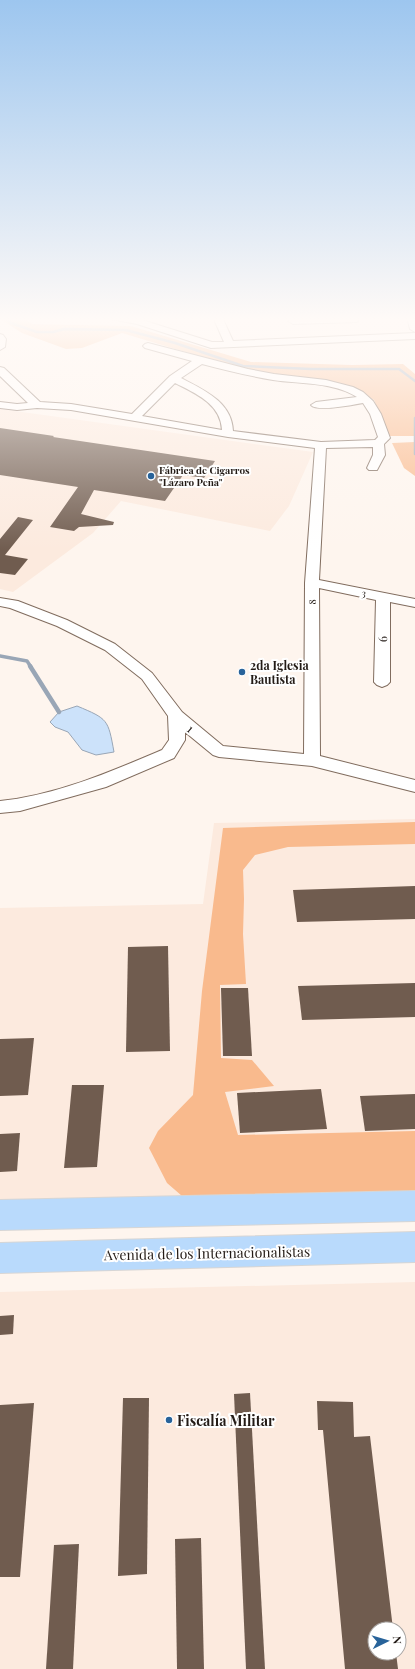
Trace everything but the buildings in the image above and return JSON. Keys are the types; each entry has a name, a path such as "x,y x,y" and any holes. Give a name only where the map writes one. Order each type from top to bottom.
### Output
{"highway":[{"path":"0,1215 415,1206"},
{"name":"Avenida de los Internacionalistas","path":"0,1258 415,1247"}],"street":[{"path":"26,395 37,405"},
{"path":"134,418 157,395"},
{"path":"204,395 216,402 226,416 229,424 228,434"},
{"path":"0,405 17,407 37,405 71,407 228,434 321,445 378,443 384,438 375,410 365,399 358,395"},
{"path":"316,405 345,403 365,399"},
{"path":"373,468 379,455 378,443"},
{"name":"8","path":"312,760 312,583 321,445"},
{"name":"3","path":"312,583 415,603"},
{"name":"6","path":"382,596 382,682"},
{"name":"1","path":"0,602 13,604 62,623 110,647 147,676 176,716 218,751 312,760 415,786"},
{"path":"0,807 20,805 100,783 168,754 177,740 176,716"}],"shaded area":[{"path":"366,395 415,395 415,436 390,436 374,400"},
{"name":"Fábrica de Cigarros \"Lázaro Peña\"","path":"0,409 313,452 289,506 270,531 121,501 93,533 13,592 0,589"},
{"path":"415,442 415,476 404,468 392,443"},
{"path":"415,819 415,1197 0,1206 0,908 203,904 214,823"},
{"path":"415,822 415,844 288,847 255,855 243,870 243,934 246,984 220,985 221,1058 252,1060 274,1086 225,1092 238,1135 415,1131 415,1191 199,1198 182,1196 167,1183 149,1148 158,1131 193,1095 202,991 223,828"},
{"path":"415,1282 415,1669 0,1669 0,1292"}],"water":[{"path":"77,706 95,714 105,722 108,726 114,752 96,755 82,750 68,732 55,727 50,722 59,712"}],"waterway":[{"path":"415,418 415,454"},
{"path":"0,656 27,661 31,667"},
{"path":"30,666 59,712"}],"place":[{"name":"Fábrica de Cigarros \"Lázaro Peña\"","path":"151,476"},
{"name":"2da Iglesia Bautista","path":"242,672"},
{"name":"Fiscalía Militar","path":"169,1420"}]}
